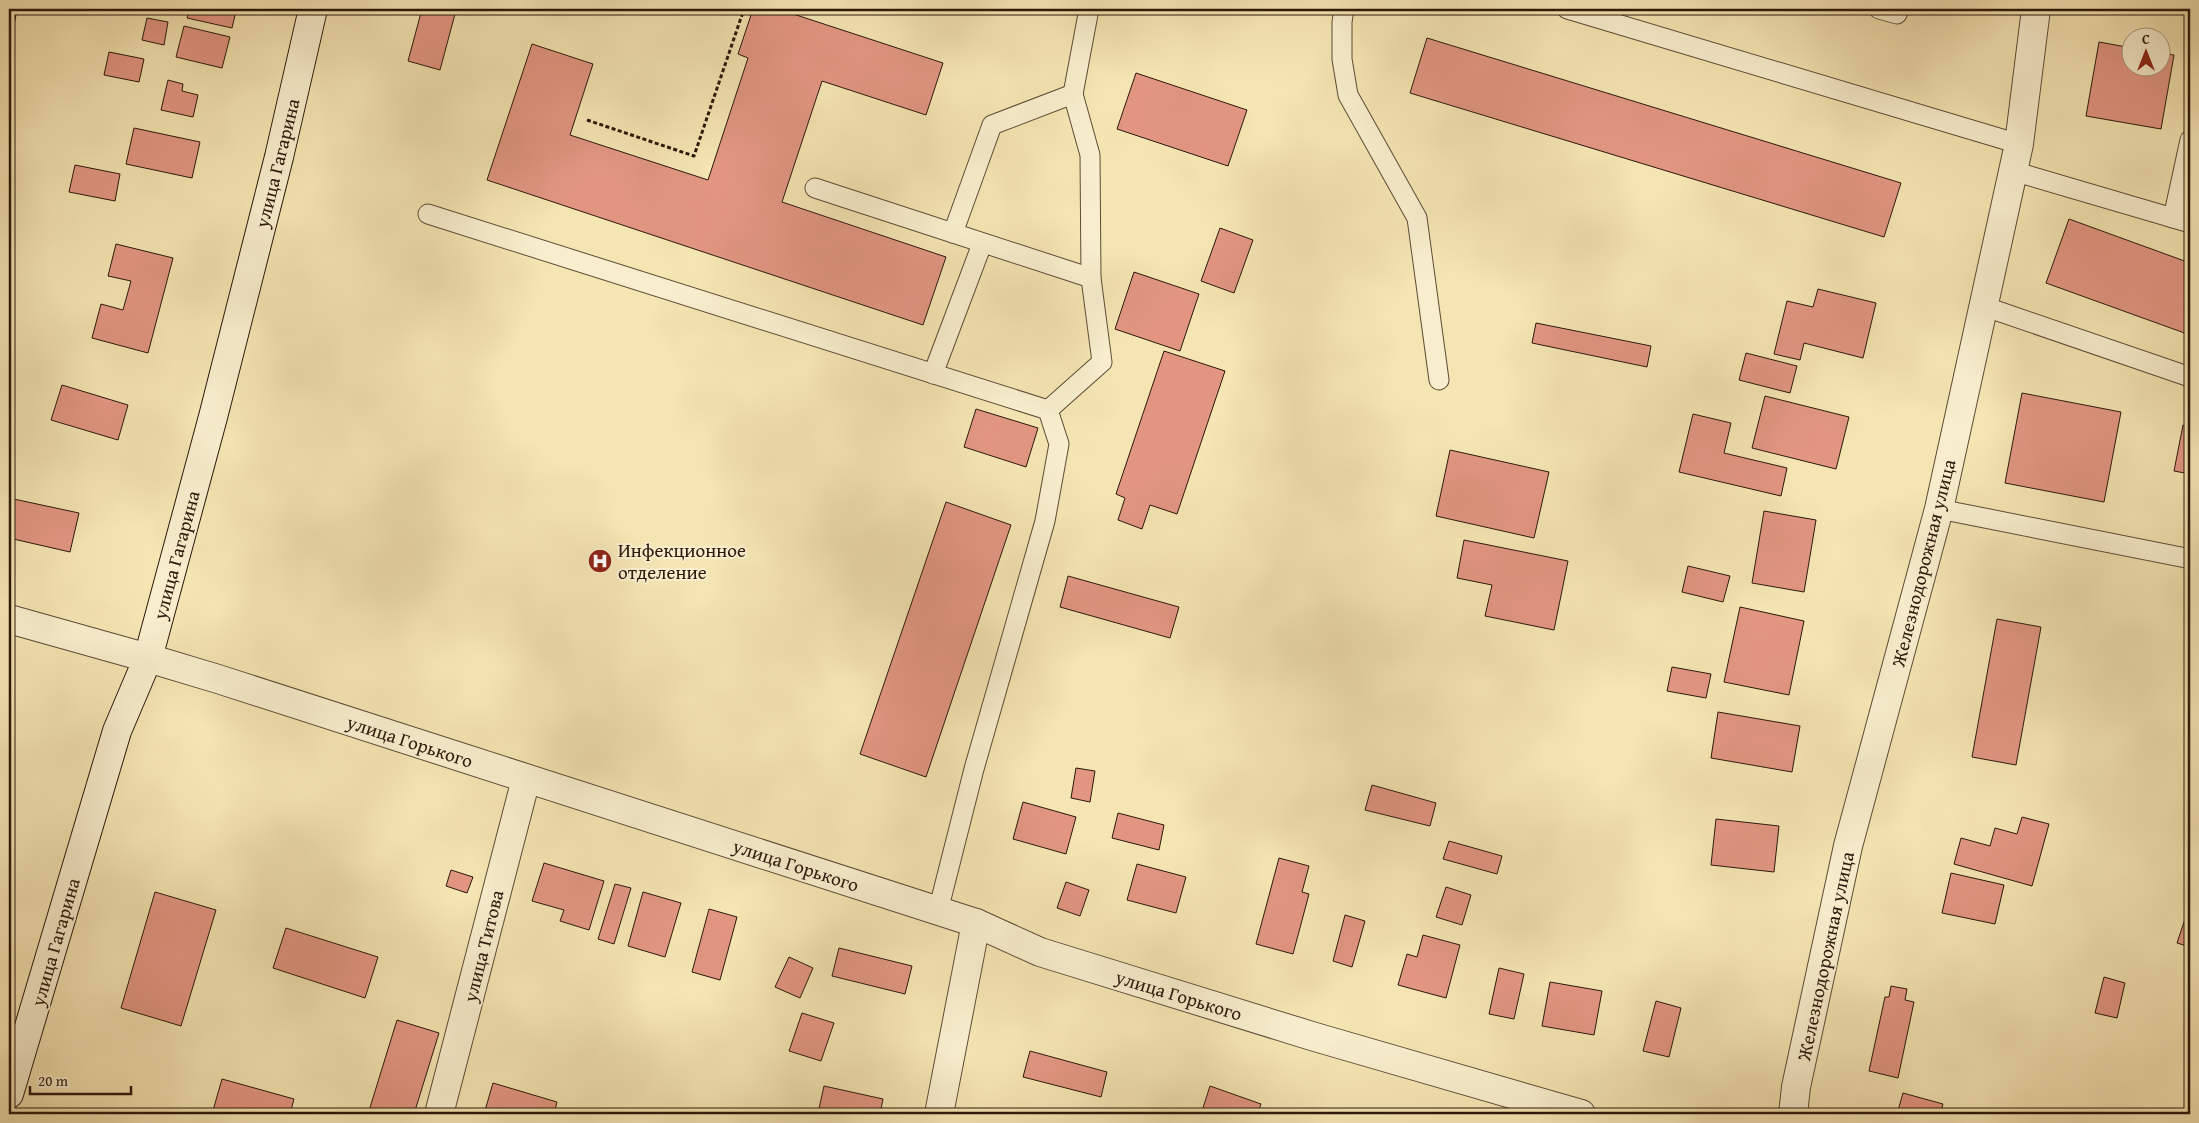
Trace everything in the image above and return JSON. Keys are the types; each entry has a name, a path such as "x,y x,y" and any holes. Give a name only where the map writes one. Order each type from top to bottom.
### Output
{"street":[{"name":"улица Гагарина","path":"9,1094 117,731 148,658 214,417 314,9"},
{"name":"Железнодорожная улица","path":"1793,1114 1796,1087 1848,846 1939,509 2019,144 2036,9"},
{"name":"улица Горького","path":"9,619 148,658 976,923 1040,952 1315,1037 1581,1114"},
{"name":"улица Титова","path":"440,1114 526,779"},
{"path":"940,1114 976,923"}],"lane":[{"path":"1048,410 1102,362 1091,278 1090,155 1073,94 1089,9"},
{"path":"1344,9 1342,59 1348,95 1416,218 1439,380"},
{"path":"1567,9 2019,144"},
{"path":"1879,9 1897,14 1899,9"},
{"path":"954,233 992,125 1073,94"},
{"path":"2013,172 2182,220 2190,140"},
{"path":"815,188 1091,278"},
{"path":"428,214 1048,410"},
{"path":"933,374 982,244"},
{"path":"1983,306 2190,377"},
{"path":"938,911 974,769 1045,521 1059,444 1048,410"},
{"path":"1939,509 2186,558"}],"path":[{"path":"587,120 694,156 744,9"}],"building":[{"path":"9,9 17,9 10,48 9,48"},
{"path":"189,9 227,9 236,11 232,28 187,18"},
{"path":"422,9 436,9 455,14 440,70 408,61"},
{"path":"753,9 778,9 943,63 926,115 822,81 782,202 946,257 923,325 487,180 532,44 593,64 570,135 708,180 748,58 738,54"},
{"path":"147,18 168,22 164,45 142,40"},
{"path":"184,26 230,37 222,68 176,57"},
{"path":"1427,38 1901,183 1884,237 1410,93"},
{"path":"2099,42 2122,46 2122,78 2170,78 2161,129 2086,116"},
{"path":"109,52 144,59 139,82 104,75"},
{"path":"1136,73 1247,110 1228,166 1117,129"},
{"path":"168,80 183,84 182,91 198,95 193,117 161,110"},
{"path":"134,128 200,142 192,178 126,164"},
{"path":"75,165 120,174 115,201 69,192"},
{"path":"2069,219 2190,263 2190,335 2046,283"},
{"path":"1220,228 1253,240 1234,293 1201,281"},
{"path":"116,244 173,258 148,353 92,338 101,304 123,310 131,281 108,276"},
{"path":"1134,272 1199,294 1180,351 1115,329"},
{"path":"1818,289 1876,303 1863,358 1804,343 1800,360 1774,354 1787,301 1813,307"},
{"path":"1536,323 1651,346 1647,367 1532,343"},
{"path":"1164,351 1225,371 1177,514 1150,505 1142,529 1118,520 1125,498 1116,494"},
{"path":"1746,353 1797,366 1790,393 1739,380"},
{"path":"62,385 128,405 118,440 51,420"},
{"path":"2022,393 2121,412 2104,502 2005,483"},
{"path":"1765,396 1849,417 1836,469 1752,448"},
{"path":"976,409 1038,428 1026,467 964,447"},
{"path":"1693,414 1731,423 1724,453 1787,468 1781,496 1679,472"},
{"path":"2183,425 2190,427 2190,474 2174,471"},
{"path":"1450,450 1549,472 1534,538 1436,516"},
{"path":"9,498 79,513 70,552 9,538"},
{"path":"946,502 1011,525 926,777 860,754"},
{"path":"1764,511 1816,520 1804,592 1752,583"},
{"path":"1464,540 1568,561 1554,630 1485,616 1492,585 1457,578"},
{"path":"1688,566 1730,576 1723,602 1682,592"},
{"path":"1068,576 1179,607 1170,638 1060,607"},
{"path":"1740,607 1804,621 1789,695 1724,682"},
{"path":"1997,619 2041,627 2016,765 1972,757"},
{"path":"1672,667 1711,674 1706,698 1667,691"},
{"path":"1718,712 1800,726 1792,772 1711,758"},
{"path":"1076,768 1095,771 1090,802 1071,798"},
{"path":"1372,785 1436,803 1430,826 1365,810"},
{"path":"1023,802 1076,817 1066,854 1013,839"},
{"path":"1118,813 1164,825 1159,850 1112,838"},
{"path":"2022,817 2049,824 2032,886 1954,864 1961,838 1990,846 1995,828 2017,834"},
{"path":"1716,819 1779,826 1774,872 1711,865"},
{"path":"1449,841 1502,856 1497,874 1443,859"},
{"path":"1279,858 1309,866 1302,892 1309,894 1293,954 1256,944"},
{"path":"544,863 604,881 589,930 560,921 564,910 532,901"},
{"path":"1137,864 1186,877 1176,913 1127,900"},
{"path":"451,870 473,877 467,893 446,886"},
{"path":"1951,873 2004,885 1995,924 1942,913"},
{"path":"1066,882 1089,890 1080,916 1057,908"},
{"path":"615,884 631,888 614,944 598,939"},
{"path":"1446,887 1471,895 1462,925 1436,917"},
{"path":"155,892 216,910 181,1026 121,1008"},
{"path":"643,892 681,903 665,957 628,946"},
{"path":"2190,904 2190,947 2177,943"},
{"path":"709,909 737,917 720,980 692,972"},
{"path":"1345,915 1365,921 1352,967 1333,961"},
{"path":"286,928 378,957 365,998 273,968"},
{"path":"1423,935 1460,945 1446,998 1398,985 1407,954 1417,957"},
{"path":"839,948 912,966 905,994 832,976"},
{"path":"789,957 813,968 800,998 775,987"},
{"path":"1499,968 1524,974 1514,1019 1489,1014"},
{"path":"2104,977 2125,983 2117,1018 2095,1013"},
{"path":"1550,982 1602,991 1594,1035 1542,1026"},
{"path":"1891,986 1907,989 1905,1000 1914,1002 1898,1078 1869,1071 1885,997 1889,997"},
{"path":"1656,1001 1681,1008 1669,1057 1643,1051"},
{"path":"802,1013 834,1023 821,1061 789,1051"},
{"path":"397,1020 439,1033 414,1114 368,1114"},
{"path":"1030,1051 1107,1072 1101,1097 1023,1077"},
{"path":"222,1079 294,1099 290,1114 212,1114"},
{"path":"493,1083 557,1102 554,1114 484,1114"},
{"path":"824,1086 883,1099 880,1114 818,1113"},
{"path":"1210,1086 1261,1104 1257,1114 1201,1114"},
{"path":"1903,1093 1943,1104 1940,1114 1897,1114"}],"place":[{"name":"Инфекционное отделение","path":"600,561"}]}
